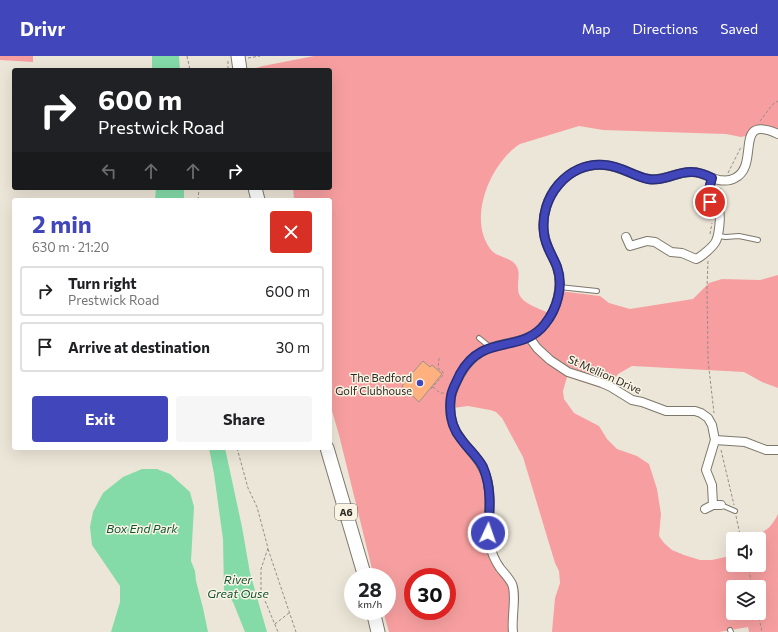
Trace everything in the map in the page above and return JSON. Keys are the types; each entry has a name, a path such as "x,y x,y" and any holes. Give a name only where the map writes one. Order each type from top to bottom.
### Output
{"highway":[{"name":"A6","path":"328,450 362,568"},
{"path":"375,620 378,632"}],"street":[{"path":"513,632 512,617 514,595 512,585 498,566 490,545 488,533 489,489 487,478 477,458 460,438 453,426 451,417 451,394 467,363 476,355 490,347 518,342 529,337 545,324 552,314 558,298 559,287 557,268 546,244 544,227 547,205 552,194 565,178 584,167 605,164 615,166 648,179 657,180 684,172 700,172 712,178 724,181 730,180 742,173 747,160 750,136 752,132 759,128 778,134"},
{"path":"626,237 630,246 647,241 655,242 671,252 682,253 696,259 701,257 714,245 718,236 720,217 719,210 710,202 708,197 708,190 712,178"},
{"name":"St Mellion Drive","path":"529,337 537,348 550,360 568,372 602,383 632,400 666,411 675,412 687,410 702,413 708,418 712,425 717,440"},
{"path":"705,509 717,505 712,484 706,470 717,440 745,442 766,450 778,450"}],"lane":[{"path":"718,236 726,238 739,236 758,240"},
{"path":"559,287 597,291"},
{"path":"479,338 490,347"},
{"path":"717,505 735,511"}],"path":[{"path":"187,56 190,68"},
{"path":"239,62 260,56"},
{"path":"759,128 760,121 773,104 778,101"},
{"path":"708,249 708,360 714,414"},
{"path":"439,358 438,368 444,372 432,388 440,393 451,394"},
{"path":"717,440 740,532"},
{"path":"238,450 248,488 257,507 268,548 296,632"},
{"path":"268,548 261,569 261,591 278,632"},
{"path":"275,624 290,612"},
{"path":"759,620 762,632"}],"shaded area":[{"path":"0,56 33,56 33,62 0,60"},
{"path":"314,56 778,56 778,139 763,132 741,137 726,134 603,130 579,126 520,144 509,153 491,178 485,193 481,224 485,239 492,251 509,259 517,267 519,274 518,291 521,298 532,306 549,313 559,291 600,296 609,303 630,309 693,299 709,283 722,279 760,280 778,275 778,388 762,382 744,372 632,366 618,374 607,390 567,377 563,391 564,399 574,413 599,426 607,439 617,449 637,456 649,464 657,489 661,514 659,536 672,550 700,560 712,560 726,557 726,572 766,572 766,532 763,532 772,525 778,514 778,632 749,632 748,627 719,632 552,632 555,598 560,583 559,571 555,563 523,457 502,418 496,412 468,406 453,408 457,426 484,463 492,539 500,563 512,580 515,632 389,632 386,620 396,620 396,568 372,568 332,411 332,198 294,198 293,190 332,190 332,68 256,68"}],"water":[{"path":"152,56 179,56 180,68 152,68"},
{"path":"156,190 184,190 184,198 155,198"},
{"name":"River Great Ouse","path":"209,450 225,450 250,573 267,632 245,632 233,602 224,591 223,539"},
{"name":"Box End Park","path":"142,469 157,469 170,474 190,492 194,507 191,561 195,571 208,632 111,632 120,602 120,586 92,545 90,527 93,512 103,493 123,477"}],"building":[{"name":"The Bedford Golf Clubhouse","path":"423,361 430,367 432,365 442,374 419,402 402,386"}],"place":[{"name":"The Bedford Golf Clubhouse","path":"420,383"}],"route":[{"path":"488,533 490,511 487,478 483,467 460,438 453,426 450,405 451,394 467,363 476,355 490,347 518,342 529,337 545,324 554,310 558,298 559,278 557,268 546,244 544,234 544,216 547,205 557,186 573,172 584,167 594,165 605,164 615,166 648,179 657,180 684,172 700,172 712,178 708,190 710,202"}]}
